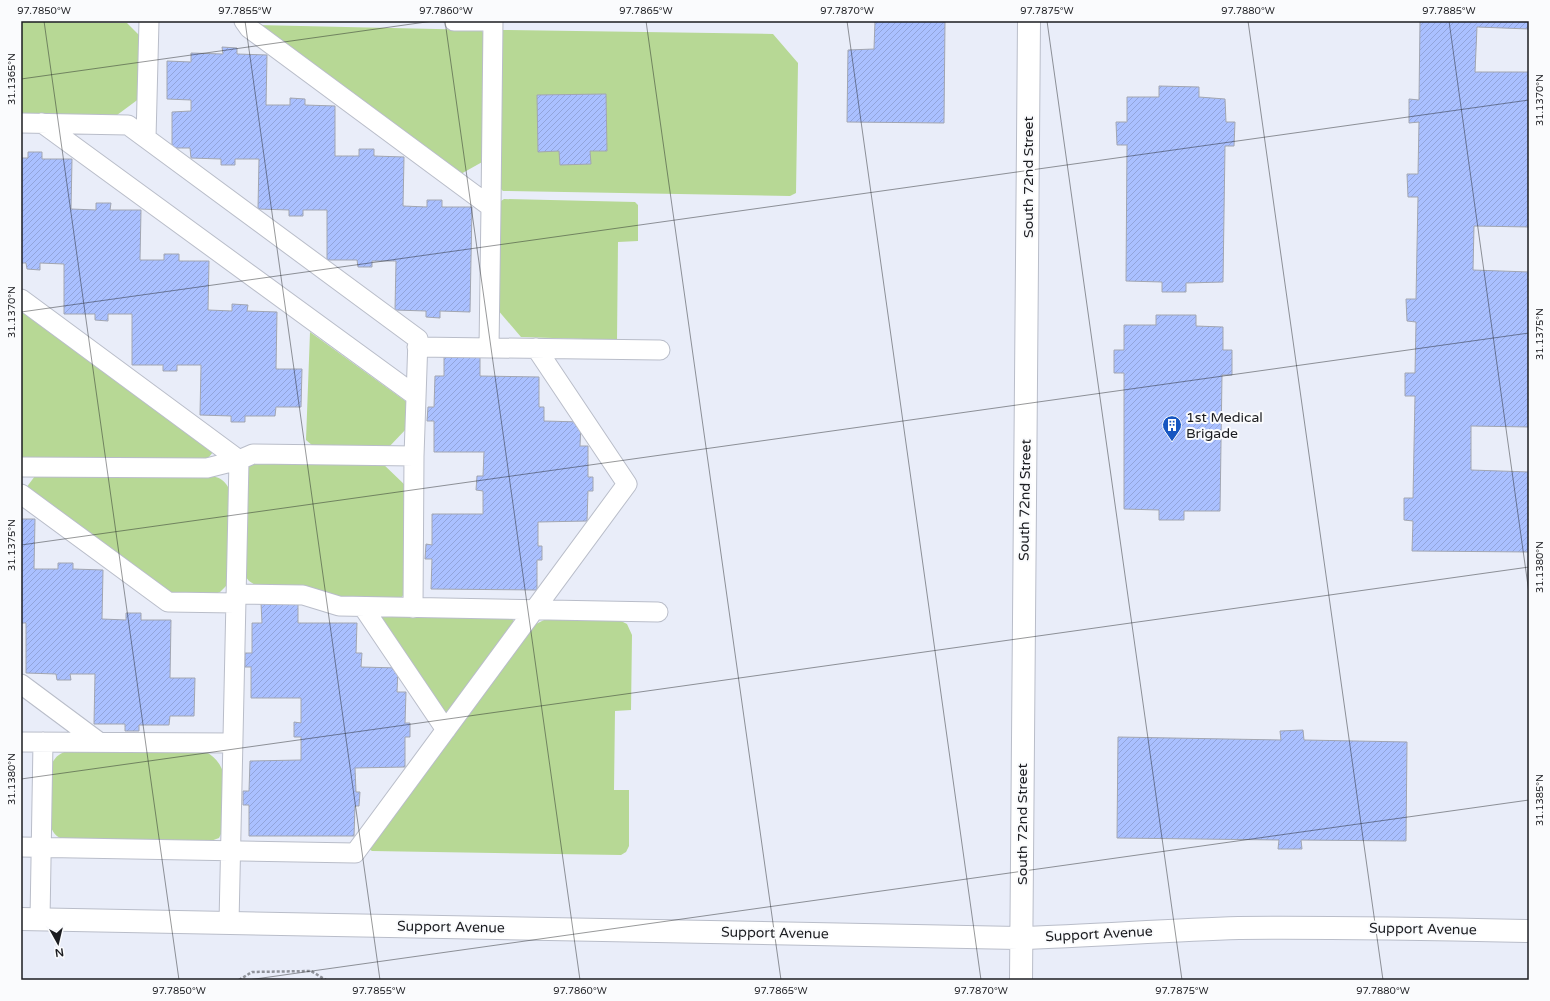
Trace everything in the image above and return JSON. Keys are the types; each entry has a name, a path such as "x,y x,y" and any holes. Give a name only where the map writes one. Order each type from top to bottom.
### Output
{"street":[{"path":"146,138 149,21"},
{"path":"244,21 249,28 491,207"},
{"path":"454,21 493,22 489,348"},
{"name":"South 72nd Street","path":"1021,980 1029,21"},
{"path":"21,123 128,125 418,338 414,456 413,608"},
{"path":"42,123 416,396"},
{"path":"21,299 239,460"},
{"path":"417,346 660,350"},
{"path":"21,847 355,853 627,484 536,348"},
{"path":"21,467 207,468 239,460 253,454 414,456"},
{"path":"229,923 239,460"},
{"path":"21,494 168,602 303,595 339,606 658,612"},
{"path":"363,607 446,730"},
{"path":"21,684 99,742"},
{"path":"21,742 233,743"},
{"path":"31,919 42,848 43,742"},
{"name":"Support Avenue","path":"31,919 1022,938 1239,928 1364,928 1529,931"}],"path":[{"path":"239,980 252,972 311,971 326,980"}],"green space":[{"path":"21,22 127,23 139,35 140,98 113,118 21,117"},
{"path":"256,25 481,30 484,34 484,161 459,175"},
{"path":"502,30 773,34 798,63 796,193 790,196 503,191 498,186"},
{"path":"504,199 635,202 638,205 638,241 618,242 617,340 521,337 497,309 498,203"},
{"path":"21,310 213,452 205,462 21,458"},
{"path":"310,332 408,403 407,428 388,448 313,446 306,440"},
{"path":"256,461 381,462 406,486 405,593 400,599 339,597 257,586 249,581 245,576 248,467"},
{"path":"38,472 211,476 221,479 228,487 228,578 226,586 220,592 210,596 170,594 26,488"},
{"path":"377,616 512,618 515,624 446,716"},
{"path":"546,619 617,619 627,624 632,635 631,710 615,711 614,790 629,790 629,846 626,852 621,855 372,851 369,849 534,625"},
{"path":"70,750 205,751 217,761 224,774 223,830 219,838 208,842 66,841 59,837 53,832 50,822 51,766 58,755"}],"building":[{"path":"875,21 945,21 944,123 847,122 848,50 874,49"},
{"path":"1420,21 1529,21 1529,29 1477,27 1475,72 1529,72 1529,227 1474,226 1473,270 1529,272 1529,427 1471,426 1471,470 1529,472 1529,552 1412,551 1413,521 1404,520 1404,498 1413,498 1415,396 1405,396 1405,373 1415,373 1416,322 1407,321 1406,299 1416,299 1418,197 1408,197 1407,174 1418,174 1419,122 1409,123 1409,99 1419,100"},
{"path":"222,47 237,48 237,54 267,55 266,105 290,105 290,98 305,99 305,105 335,106 335,156 359,156 359,149 374,149 374,156 404,157 403,206 427,207 427,200 442,200 442,207 472,207 470,312 440,311 440,318 426,317 426,311 395,310 396,261 372,261 372,267 358,267 357,260 327,260 327,210 303,210 303,216 289,216 289,210 258,209 259,159 235,159 235,165 221,165 221,159 191,158 190,148 172,148 172,112 191,111 191,100 167,99 167,61 191,62 191,53 223,54"},
{"path":"1159,86 1199,87 1199,97 1225,99 1226,122 1235,122 1234,146 1225,146 1223,282 1186,283 1186,292 1162,292 1162,282 1126,281 1127,145 1117,145 1116,122 1127,122 1127,97 1159,97"},
{"path":"606,94 607,151 590,151 591,164 560,165 559,151 538,152 537,95"},
{"path":"28,152 42,152 42,159 72,159 71,209 96,210 96,203 111,203 110,210 141,210 140,260 164,260 164,254 179,254 179,261 209,261 208,310 232,311 232,304 248,305 247,311 277,312 276,369 302,369 301,407 276,407 275,416 245,416 245,422 231,422 231,416 200,415 201,365 177,365 177,371 163,371 163,365 132,365 132,314 108,314 108,321 95,320 95,314 64,314 64,264 40,263 40,270 27,269 26,263 21,263 21,158 28,158"},
{"name":"1st Medical Brigade","path":"1156,315 1196,315 1196,326 1223,327 1223,350 1232,350 1232,375 1222,375 1220,511 1184,511 1184,520 1159,520 1159,510 1124,509 1124,373 1114,373 1114,350 1124,350 1124,325 1156,325"},
{"path":"444,357 480,357 480,376 539,377 539,407 544,407 544,421 581,422 580,446 588,446 588,477 593,477 593,491 588,491 587,521 538,522 538,546 542,546 542,560 537,560 537,590 431,589 432,559 425,559 426,544 432,545 432,514 483,514 483,491 476,490 477,476 483,476 484,452 434,452 434,421 427,421 428,407 434,407 435,376 444,376"},
{"path":"21,519 35,519 34,569 58,569 58,563 73,563 73,569 103,570 102,619 126,620 126,613 141,613 141,620 171,620 170,678 195,678 194,716 170,716 169,725 139,725 139,731 125,731 125,724 94,724 95,674 70,674 71,680 57,680 56,674 26,673 26,623 21,623"},
{"path":"261,603 298,604 298,623 357,623 356,653 362,653 361,667 398,668 397,692 406,692 405,723 410,723 410,737 405,737 405,767 355,768 356,792 360,792 359,806 355,806 354,836 249,836 249,805 243,805 243,791 249,791 250,761 301,760 301,737 294,737 294,722 301,723 301,698 251,698 251,667 245,667 245,653 252,653 252,623 262,623"},
{"path":"1303,730 1304,740 1407,742 1406,841 1301,840 1302,849 1278,849 1279,840 1117,838 1118,737 1281,740 1280,731"}],"place":[{"name":"1st Medical Brigade","path":"1172,442"}]}
